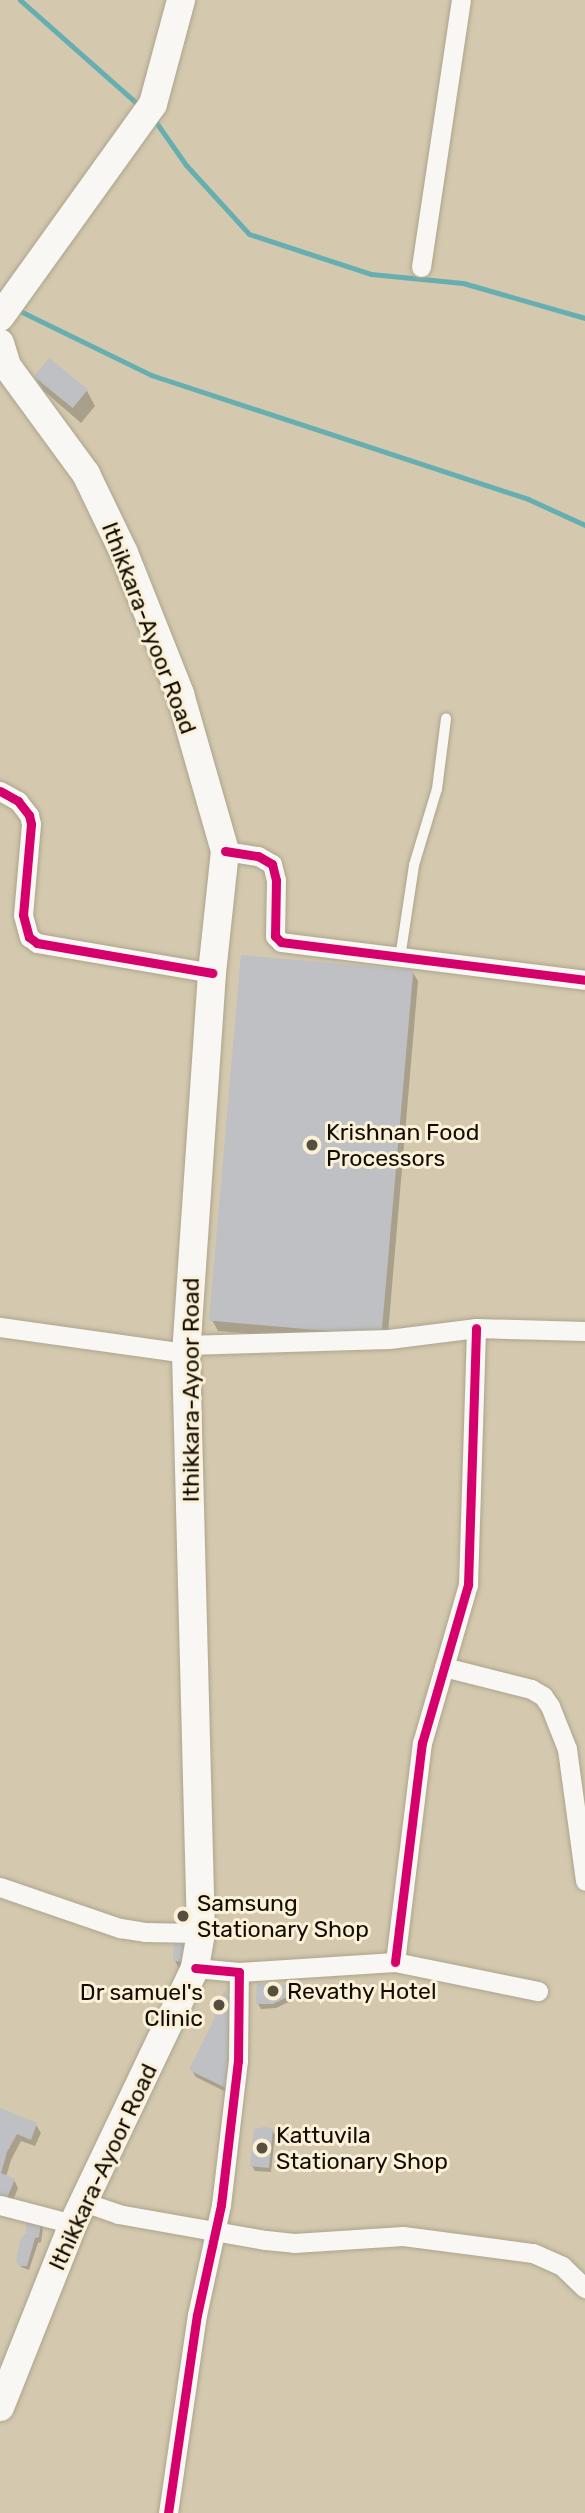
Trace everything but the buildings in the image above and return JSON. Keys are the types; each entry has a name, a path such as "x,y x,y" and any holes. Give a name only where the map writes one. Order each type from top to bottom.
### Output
{"main road":[{"path":"0,317 147,113 181,0"},
{"name":"Ithikkara-Ayoor Road","path":"0,343 7,366 86,474 124,553 180,694 225,851 212,973 186,1349 201,1933 195,1968 78,2213 0,2407"}],"street":[{"path":"421,267 461,0"},
{"path":"0,791 19,801 29,815 31,824 23,915 29,937 37,943 212,973"},
{"path":"225,851 258,856 272,863 276,880 275,936 281,942 585,980"},
{"path":"0,1327 186,1349 389,1339 476,1328 585,1331"},
{"path":"395,1962 422,1744 469,1574 476,1328"},
{"path":"444,1667 531,1689 543,1696 550,1706 566,1749 585,1881"},
{"path":"0,1886 120,1928 145,1932 201,1933"},
{"path":"195,1968 239,1972 395,1962 538,1991"},
{"path":"168,2513 197,2315 215,2233 238,2061 239,1972"},
{"path":"0,2206 118,2214 215,2233 294,2243 403,2236 533,2253 562,2266 585,2288"}],"lane":[{"path":"400,958 414,865 437,789 446,719"}],"waterway":[{"path":"20,0 141,107"},
{"path":"153,118 186,165 249,234 371,274 463,283 585,318"},
{"path":"22,312 151,375 528,499 585,525"}],"cycle path":[{"path":"0,791 18,801 29,815 31,824 23,915 29,937 37,943 212,973"},
{"path":"225,851 258,856 272,864 276,880 275,936 281,942 585,980"},
{"path":"395,1962 422,1743 468,1585 476,1328"},
{"path":"168,2513 197,2315 221,2205 238,2061 239,1972 195,1968"}],"place":[{"name":"Krishnan Food Processors","path":"312,1145"},
{"name":"Samsung Stationary Shop","path":"183,1916"},
{"name":"Revathy Hotel","path":"273,1991"},
{"name":"Dr samuel's Clinic","path":"219,2005"},
{"name":"Kattuvila Stationary Shop","path":"262,2148"}]}
